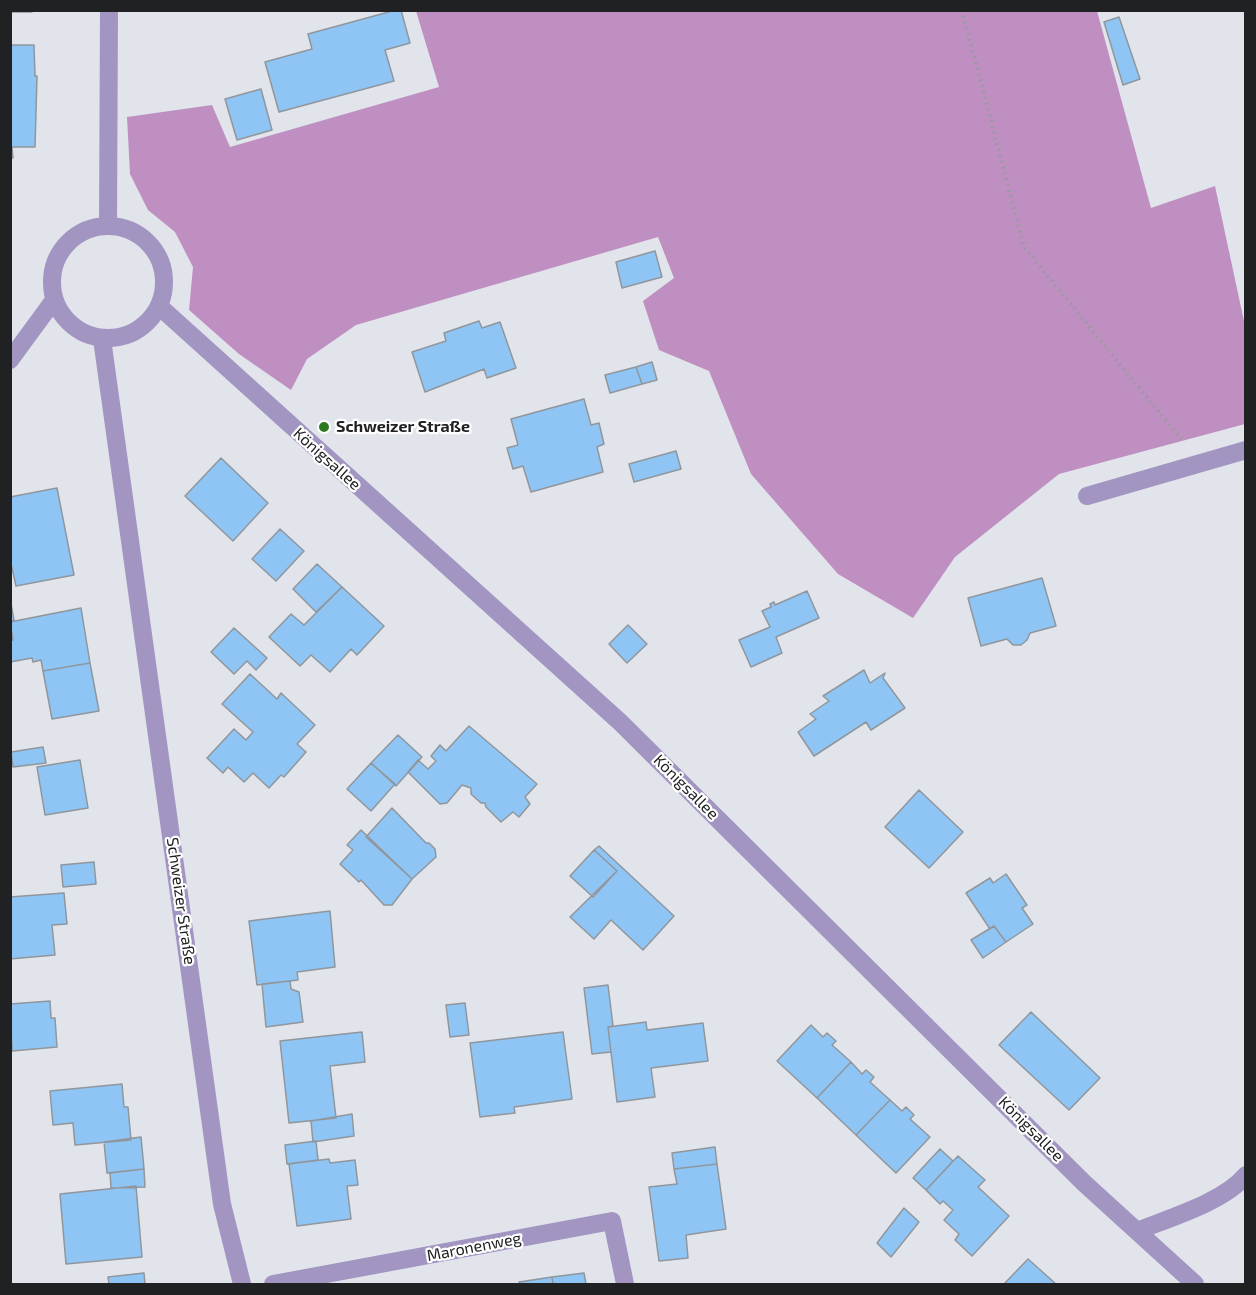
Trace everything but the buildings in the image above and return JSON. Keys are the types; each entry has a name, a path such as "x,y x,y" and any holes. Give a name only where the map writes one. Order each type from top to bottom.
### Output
{"street":[{"path":"108,226 109,10"},
{"path":"108,226 130,230 148,241 161,261 165,285 160,307 143,328 121,338 102,339 80,332 63,317 54,300 52,278 58,256 73,238 88,230 108,226"},
{"path":"10,360 54,300"},
{"name":"Königsallee","path":"160,307 620,722 1084,1183 1195,1284"},
{"name":"Schweizer Straße","path":"102,339 222,1204 242,1284"},
{"path":"1087,496 1245,450"},
{"path":"1137,1231 1202,1204 1238,1185 1245,1175"},
{"name":"Maronenweg","path":"273,1284 612,1221 625,1284"}],"path":[{"path":"962,10 1024,247 1201,464"}],"shaded area":[{"path":"416,11 1097,11 1151,208 1215,186 1245,326 1245,424 1059,474 955,557 913,618 838,574 751,474 709,371 659,350 643,301 674,278 658,237 356,325 307,359 291,390 239,354 189,310 193,267 175,232 148,210 130,174 127,117 212,105 230,147 439,87"}],"place":[{"name":"Schweizer Straße","path":"324,427"}]}
